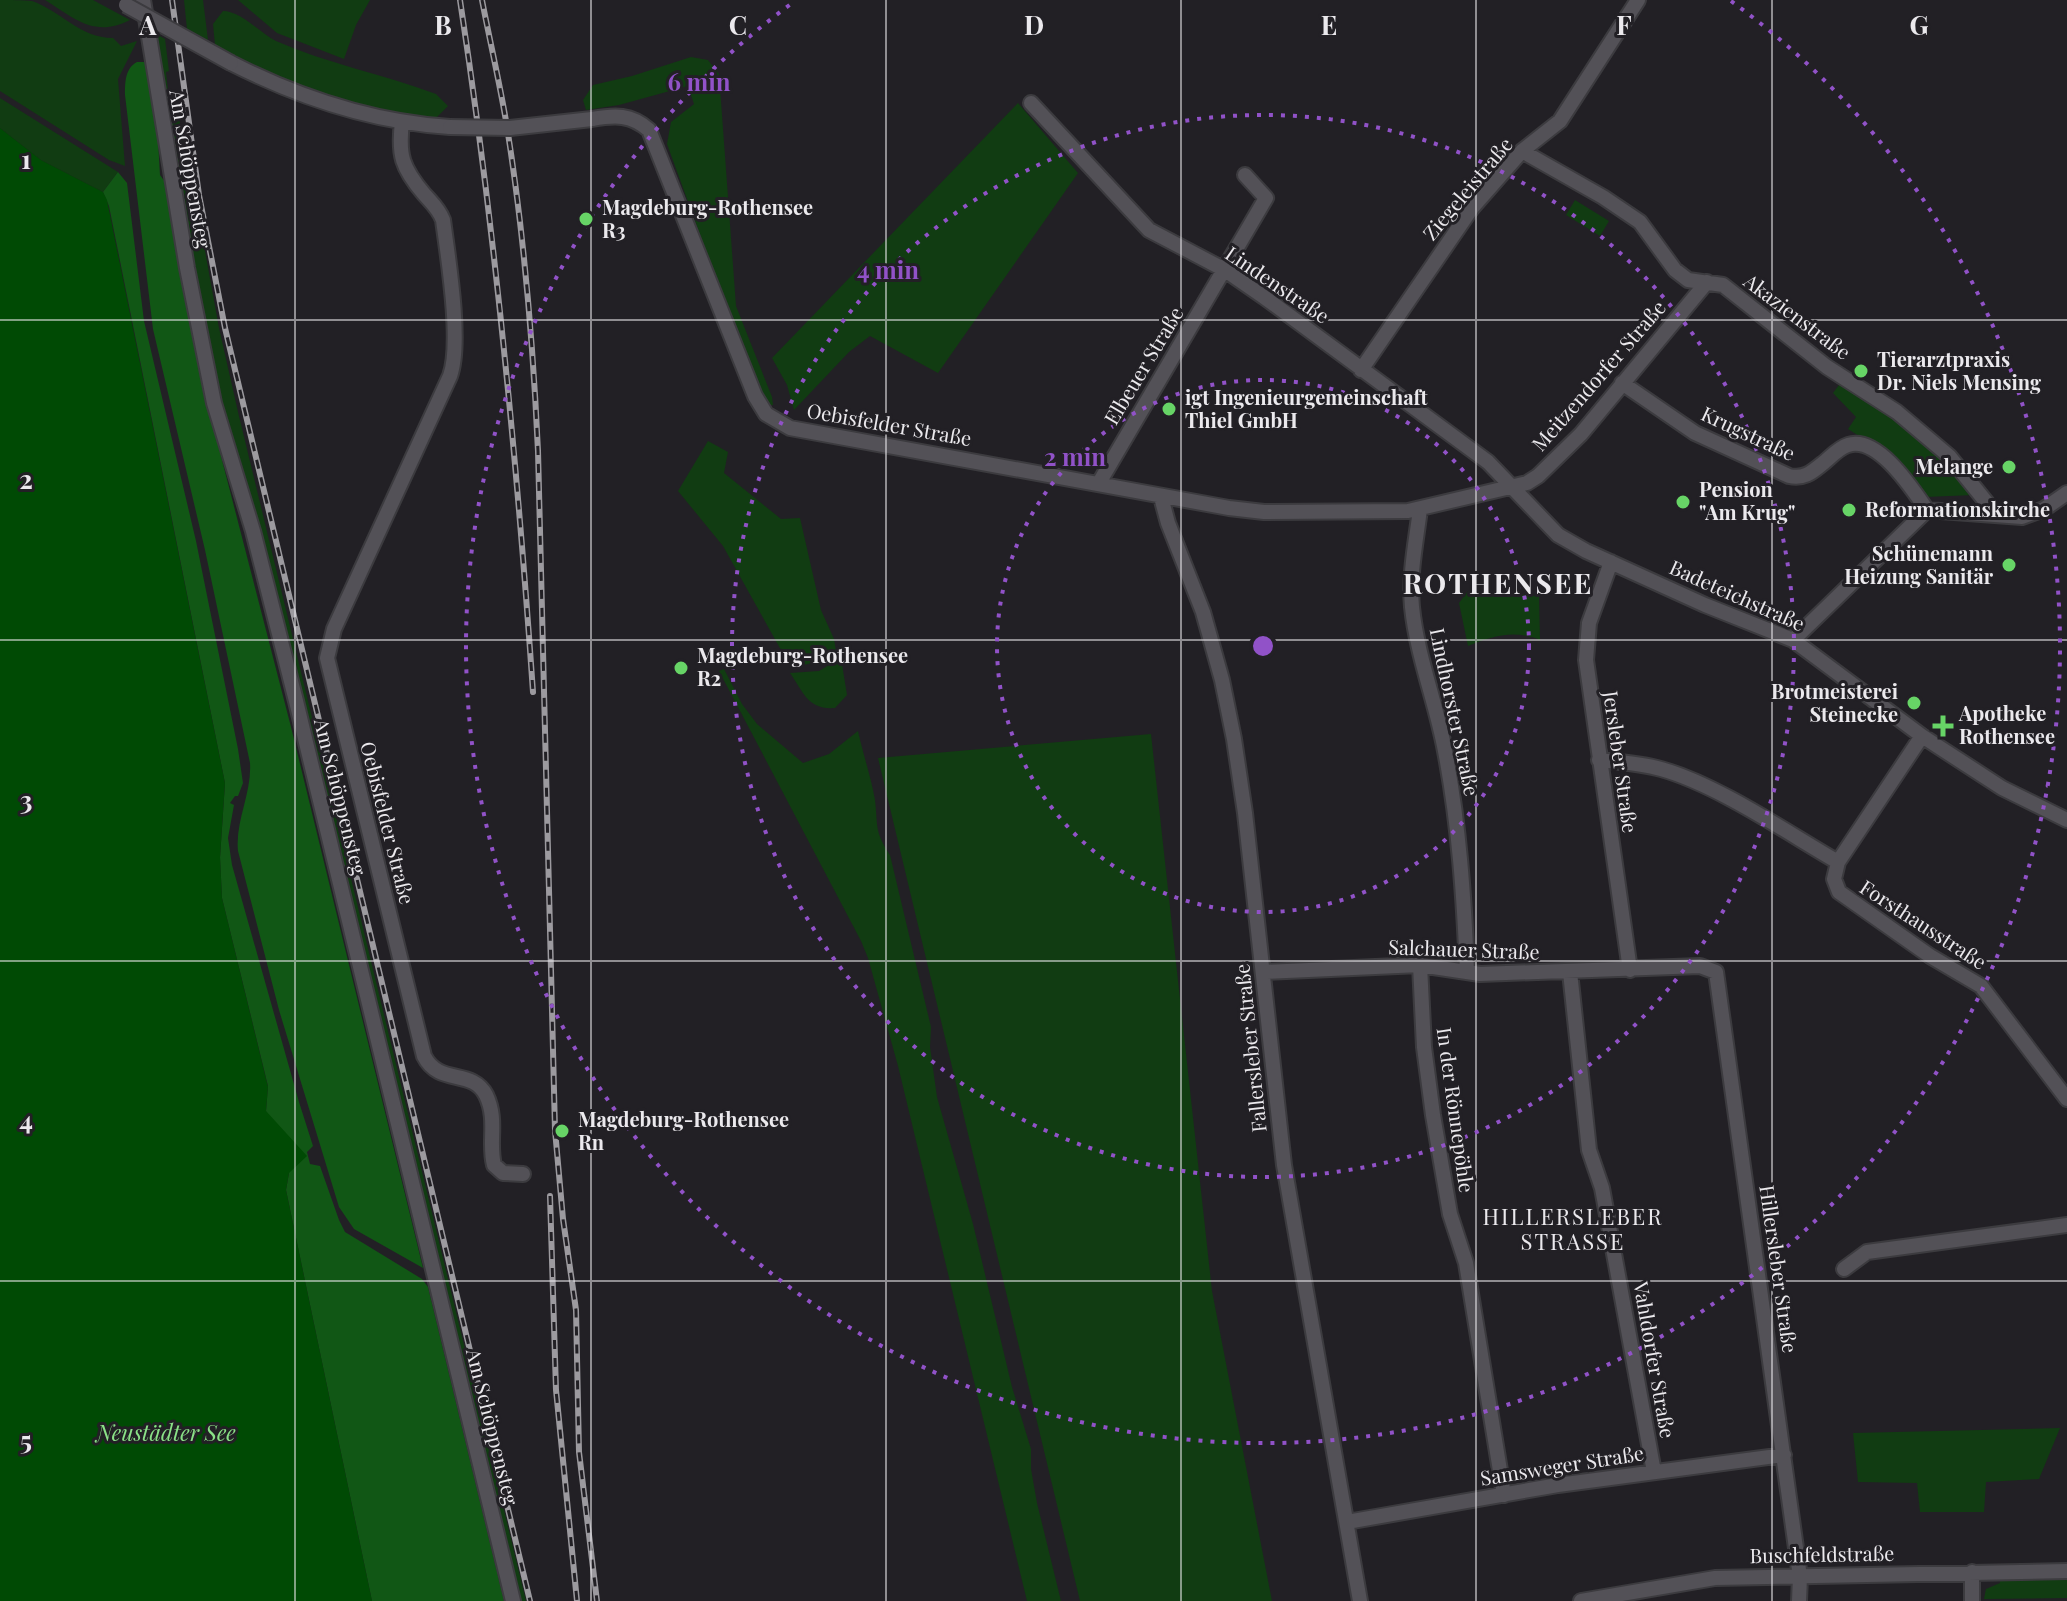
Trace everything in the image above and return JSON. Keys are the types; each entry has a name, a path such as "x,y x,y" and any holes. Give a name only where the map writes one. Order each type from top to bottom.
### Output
{"street":[{"name":"Am Schöppensteg","path":"143,0 184,252 214,403 253,531 296,701 513,1601"},
{"name":"Ziegeleistraße","path":"1361,370 1472,208 1522,151 1560,121 1638,0"},
{"name":"Oebisfelder Straße","path":"122,2 231,63 309,98 402,122 450,127 532,127 624,116 634,119 649,130 759,405 773,419 790,428 1255,512 1420,509 1514,487"},
{"name":"Lindenstraße","path":"1031,103 1149,230 1225,270 1488,462 1514,487"},
{"name":"Oebisfelder Straße","path":"402,122 399,145 404,165 443,220 455,339 454,363 334,629 327,658 424,1056 438,1072 468,1079 482,1089 493,1116 493,1159 496,1169 506,1174 523,1174"},
{"name":"Akazienstraße","path":"1522,151 1640,222 1675,270 1688,280 1723,285 1827,367 1934,440 1995,513"},
{"name":"Elbeuer Straße","path":"1099,483 1266,198 1245,175"},
{"name":"Meitzendorfer Straße","path":"1514,487 1538,476 1581,434 1707,282"},
{"name":"Krugstraße","path":"1622,383 1695,433 1792,477 1810,474 1847,445 1868,447 1898,470 1927,510"},
{"name":"Badeteichstraße","path":"1514,487 1540,519 1558,535 1705,605 1793,640 1922,736 2002,788 2067,820"},
{"path":"1793,640 1927,510 1995,513 2012,517 2030,515 2067,493"},
{"name":"Fallersleber Straße","path":"1161,497 1203,612 1228,711 1245,813 1284,1165 1360,1601"},
{"name":"Lindhorster Straße","path":"1420,509 1412,571 1412,603 1418,644 1445,748 1455,812 1464,887 1467,971"},
{"name":"Jersleber Straße","path":"1611,562 1589,623 1586,646 1599,760 1630,970"},
{"path":"1599,760 1642,765 1687,778 1838,862 1922,736"},
{"name":"Forsthausstraße","path":"1838,862 1834,874 1839,892 1930,956 1981,986 2067,1099"},
{"name":"Salchauer Straße","path":"1263,972 1420,965 1480,974 1700,966 1711,969"},
{"name":"In der Rönnepöhle","path":"1420,965 1424,1047 1433,1115 1450,1214 1466,1263 1504,1495"},
{"name":"Hillersleber Straße","path":"1711,969 1718,977 1800,1577 1799,1601"},
{"name":"Vahldorfer Straße","path":"1570,972 1589,1150 1602,1188 1654,1472"},
{"path":"1844,1269 1867,1252 2067,1225"},
{"name":"Samsweger Straße","path":"1347,1522 1558,1485 1784,1455"},
{"name":"Buschfeldstraße","path":"1581,1601 1715,1578 2067,1571"},
{"path":"1972,1572 1972,1601"}],"shaded area":[{"path":"0,0 32,1 90,34 113,38 121,46 137,41 118,79 125,166 109,160 0,91"},
{"path":"45,0 93,0 130,20 118,25 96,27"},
{"path":"184,0 203,0 208,40 187,29"},
{"path":"238,0 370,0 356,25 344,59 277,33"},
{"path":"223,11 243,18 276,41 436,94 448,106 436,118 406,114 349,102 295,83 215,45 213,24"},
{"path":"151,31 165,39 168,91 175,91 193,207 197,207 238,412 526,1601 517,1601 261,536 246,478 224,416 204,330"},
{"path":"691,57 708,60 719,74 736,306 773,405 767,405 739,342 667,144 671,122 694,104 688,86 619,105 586,110 583,100 593,85"},
{"path":"137,62 146,65 158,140 160,175 165,182 206,398 291,727 423,1268 354,1229 339,1207 279,1010 238,851 250,763 205,550 153,329 125,95 128,72"},
{"path":"0,98 118,172 103,192 41,160 0,128"},
{"path":"1018,103 1078,173 938,373 870,336 849,352 794,410 787,385 772,358"},
{"path":"118,172 127,183 144,321 196,541 238,749 243,783 238,796 230,803 234,805 228,838 232,865 313,1146 307,1152 310,1164 320,1166 345,1232 422,1279 428,1287 504,1601 372,1601 286,1190 289,1173 266,1111 268,1086 222,898 220,858 225,783 109,206 103,192"},
{"path":"1575,200 1609,221 1600,236 1566,215"},
{"path":"1839,385 1893,417 1940,453 1974,495 1925,497 1892,457 1848,429 1856,417 1833,393"},
{"path":"708,441 728,452 724,473 781,519 800,518 821,610 834,639 837,657 791,668 723,546 678,491"},
{"path":"1468,591 1539,596 1540,640 1521,635 1503,635 1468,646 1459,603"},
{"path":"841,658 847,695 835,708 813,703 790,673 819,671"},
{"path":"724,669 742,704 757,724 803,763 829,754 858,731 875,800 879,834 890,855 931,1027 930,1047 937,1097 1031,1449 1037,1503 1061,1601 1027,1601 898,1066 868,958 719,671"},
{"path":"1151,734 1212,1291 1272,1601 1080,1601 878,758"},
{"path":"2060,1428 2039,1479 1986,1482 1984,1512 1920,1512 1917,1483 1858,1482 1853,1433"},
{"path":"2067,1577 2067,1598 1984,1599 1986,1589 2000,1583 2000,1579"}],"water":[{"name":"Neustädter See","path":"0,128 41,160 103,192 107,200 225,783 220,857 222,898 268,1087 266,1111 307,1156 289,1173 286,1190 372,1601 0,1601"}],"railway":[{"path":"172,0 199,195 225,328 530,1601"},
{"path":"460,0 504,345 533,692"},
{"path":"482,0 513,167 533,369 538,451 555,1130 576,1310 579,1452 597,1601"},
{"path":"550,1196 556,1390 577,1601"}],"place":[{"name":"Magdeburg-Rothensee R3","path":"586,219"},
{"name":"Tierarztpraxis Dr. Niels Mensing","path":"1861,371"},
{"name":"igt Ingenieurgemeinschaft Thiel GmbH","path":"1169,409"},
{"name":"Melange","path":"2009,467"},
{"name":"Pension \"Am Krug\"","path":"1683,502"},
{"name":"Reformationskirche","path":"1849,510"},
{"name":"Schünemann Heizung Sanitär","path":"2009,565"},
{"name":"Magdeburg-Rothensee R2","path":"681,668"},
{"name":"Brotmeisterei Steinecke","path":"1914,703"},
{"name":"Apotheke Rothensee","path":"1943,726"},
{"name":"Magdeburg-Rothensee Rn","path":"562,1131"}],"district":[{"name":"ROTHENSEE","path":"1498,584"},
{"name":"HILLERSLEBER STRASSE","path":"1573,1230"}]}
